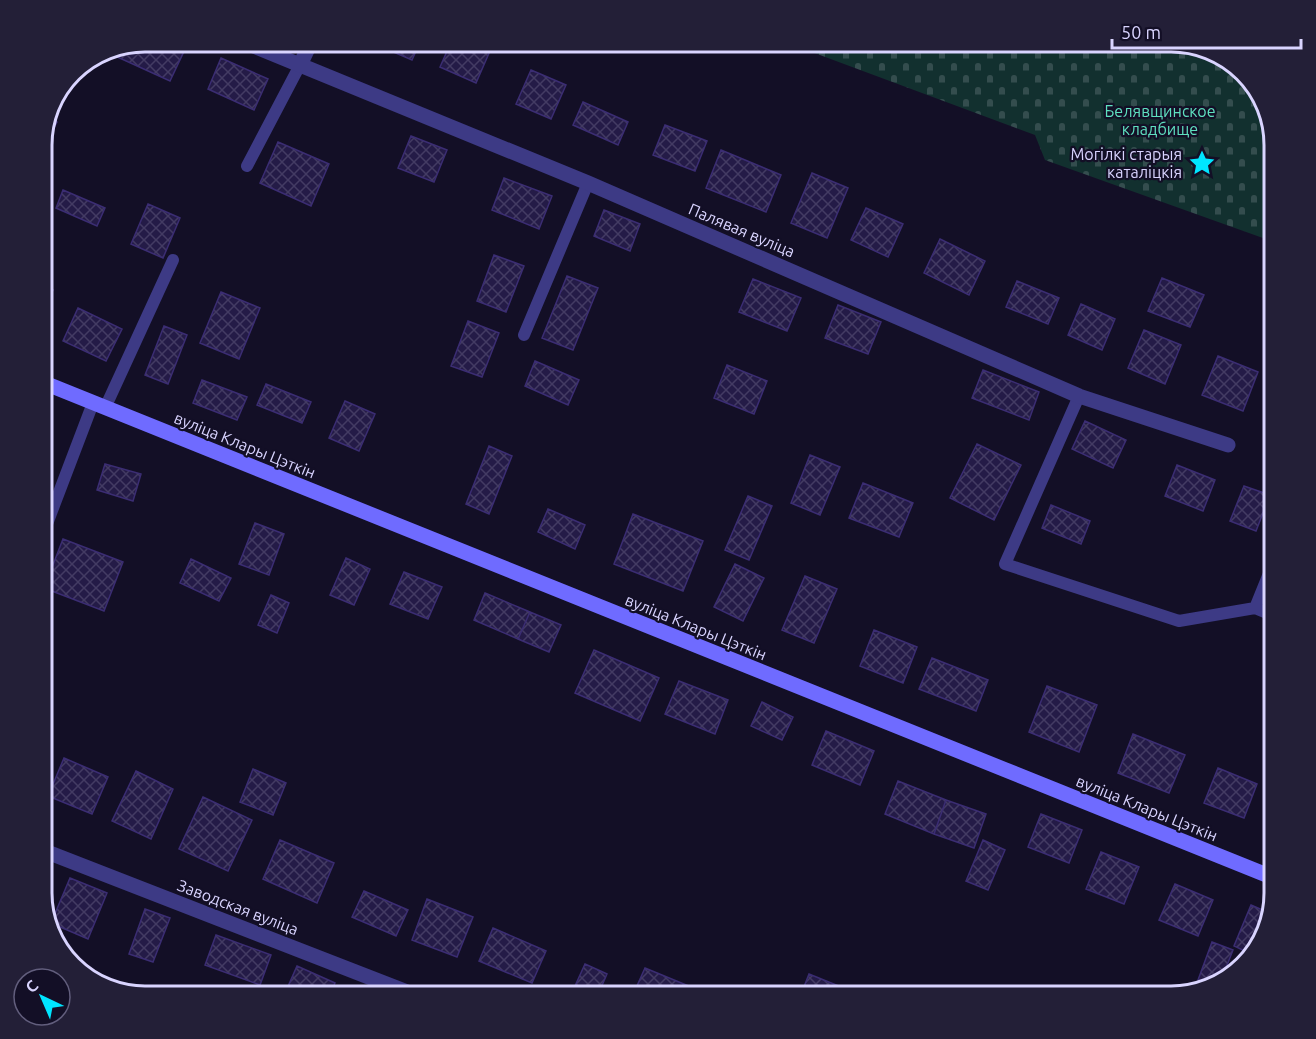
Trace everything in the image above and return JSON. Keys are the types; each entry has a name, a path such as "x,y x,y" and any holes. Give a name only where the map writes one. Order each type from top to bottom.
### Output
{"street":[{"name":"Палявая вуліца","path":"271,53 588,183 1079,396 1228,445"},
{"path":"300,65 306,53"},
{"name":"вуліца Клары Цэткін","path":"53,387 1264,875"},
{"name":"Заводская вуліца","path":"53,854 392,986"}],"lane":[{"path":"247,166 300,65"},
{"path":"524,335 588,183"},
{"path":"53,512 99,406 173,260"},
{"path":"1079,396 1005,564 1179,621 1255,608 1264,612"},
{"path":"1255,608 1264,586"}],"green space":[{"name":"Белявщинское кладбище","path":"815,53 1170,53 1188,54 1206,60 1222,68 1240,84 1256,110 1262,128 1264,238 1045,160 1035,135"}],"building":[{"path":"134,53 183,53 170,81 117,57"},
{"path":"396,53 415,53 412,60"},
{"path":"446,53 489,53 476,83 440,67"},
{"path":"221,58 268,79 254,110 208,89"},
{"path":"531,70 566,85 551,119 516,104"},
{"path":"583,102 628,122 618,145 573,125"},
{"path":"665,125 707,141 695,171 653,155"},
{"path":"411,136 447,150 434,182 398,168"},
{"path":"278,142 329,164 311,206 260,183"},
{"path":"721,150 781,175 766,212 706,188"},
{"path":"812,173 848,188 827,238 791,223"},
{"path":"504,178 552,196 539,229 492,210"},
{"path":"63,190 105,208 97,226 56,208"},
{"path":"148,204 180,218 163,258 131,244"},
{"path":"866,208 903,224 888,257 851,240"},
{"path":"604,210 640,224 630,251 594,236"},
{"path":"940,239 985,261 969,295 924,273"},
{"path":"494,255 524,266 506,312 477,301"},
{"path":"567,276 598,288 573,350 542,338"},
{"path":"1162,278 1204,295 1190,327 1148,311"},
{"path":"753,279 801,298 787,331 739,312"},
{"path":"1017,281 1059,298 1048,324 1006,307"},
{"path":"221,292 260,308 239,359 200,343"},
{"path":"1081,304 1115,319 1102,350 1068,335"},
{"path":"838,305 881,322 868,354 825,338"},
{"path":"78,308 122,329 106,361 63,341"},
{"path":"468,321 499,333 482,377 451,366"},
{"path":"164,326 187,335 168,384 145,375"},
{"path":"1144,330 1181,345 1165,384 1128,368"},
{"path":"1218,356 1258,372 1243,411 1202,395"},
{"path":"535,361 579,380 568,405 525,386"},
{"path":"727,365 767,381 754,414 714,398"},
{"path":"983,370 1039,392 1029,420 972,398"},
{"path":"202,380 247,397 237,420 193,403"},
{"path":"266,384 311,402 302,423 257,405"},
{"path":"345,401 375,414 359,451 329,438"},
{"path":"1085,421 1126,440 1113,468 1072,449"},
{"path":"977,444 1021,465 994,520 950,498"},
{"path":"489,446 512,456 489,514 466,504"},
{"path":"810,455 840,467 820,515 791,503"},
{"path":"105,464 141,474 133,501 97,490"},
{"path":"1177,465 1215,480 1203,511 1165,496"},
{"path":"863,483 913,503 899,537 849,518"},
{"path":"1244,486 1264,493 1264,510 1256,531 1230,521"},
{"path":"748,496 772,506 749,560 725,550"},
{"path":"1051,505 1090,521 1081,544 1042,528"},
{"path":"548,509 585,525 575,549 538,532"},
{"path":"633,514 703,541 683,591 614,564"},
{"path":"255,523 284,534 269,575 239,564"},
{"path":"63,539 123,562 104,611 53,591 53,565"},
{"path":"346,558 370,569 354,605 330,595"},
{"path":"191,559 231,578 219,601 180,583"},
{"path":"735,564 764,578 743,621 714,607"},
{"path":"404,572 442,587 428,619 390,604"},
{"path":"805,576 837,589 814,643 782,630"},
{"path":"485,593 530,612 518,639 474,620"},
{"path":"271,595 289,603 277,633 258,625"},
{"path":"530,612 561,625 549,652 518,639"},
{"path":"874,630 917,647 903,683 860,666"},
{"path":"594,650 659,678 640,721 575,693"},
{"path":"932,658 988,680 976,711 919,689"},
{"path":"679,681 728,700 715,734 665,714"},
{"path":"1047,686 1097,705 1079,752 1029,732"},
{"path":"762,702 793,717 782,740 751,726"},
{"path":"826,731 874,751 860,785 812,765"},
{"path":"1133,734 1185,755 1169,793 1118,773"},
{"path":"64,758 108,777 92,814 53,798 53,784"},
{"path":"1218,768 1257,784 1244,818 1204,803"},
{"path":"253,769 286,783 273,815 240,802"},
{"path":"136,771 173,789 151,839 112,821"},
{"path":"898,781 946,800 934,834 885,814"},
{"path":"203,797 252,820 228,871 179,849"},
{"path":"946,800 986,814 974,848 934,834"},
{"path":"1041,814 1082,830 1069,863 1028,847"},
{"path":"280,840 334,863 317,903 263,879"},
{"path":"983,840 1005,850 988,890 966,881"},
{"path":"1101,852 1139,867 1124,904 1086,889"},
{"path":"70,878 107,893 88,939 59,927 55,913"},
{"path":"1175,884 1213,900 1198,936 1159,920"},
{"path":"364,891 408,910 396,936 352,917"},
{"path":"427,899 473,917 457,957 412,940"},
{"path":"1251,905 1262,910 1259,923 1243,950 1234,946"},
{"path":"145,909 170,918 153,962 129,954"},
{"path":"493,928 546,951 532,983 479,961"},
{"path":"216,935 271,955 260,985 205,965"},
{"path":"1212,942 1233,950 1226,968 1206,979 1198,980"},
{"path":"585,964 607,974 602,986 575,986"},
{"path":"297,966 335,983 334,986 288,986"},
{"path":"645,968 689,986 637,986"},
{"path":"809,974 839,986 804,986"}],"place":[{"name":"Могілкі старыя каталіцкія","path":"1202,163"}]}
